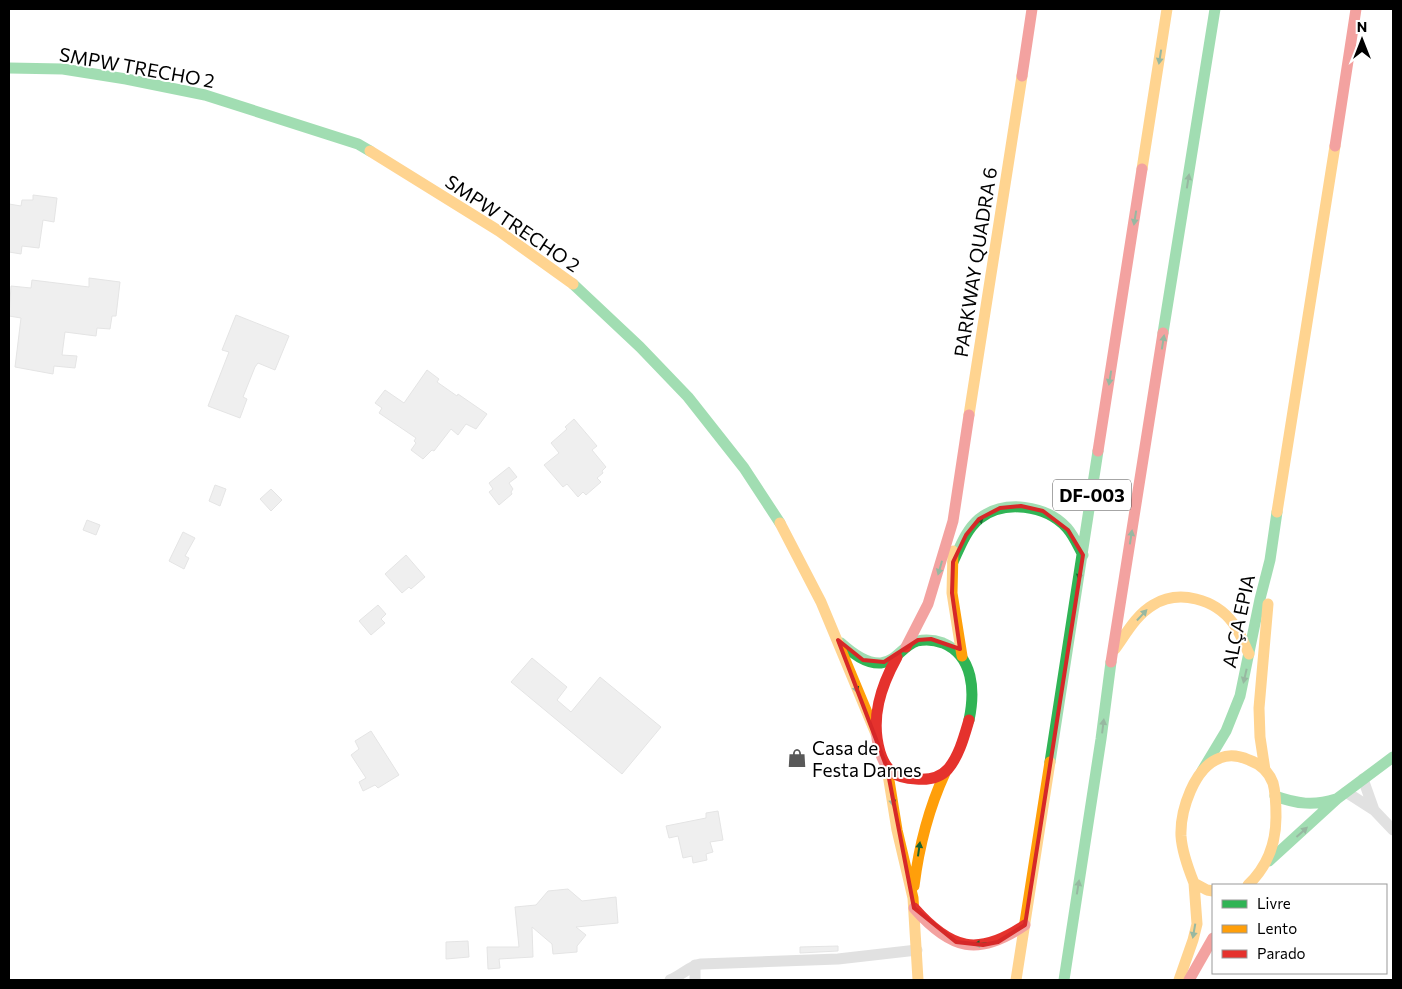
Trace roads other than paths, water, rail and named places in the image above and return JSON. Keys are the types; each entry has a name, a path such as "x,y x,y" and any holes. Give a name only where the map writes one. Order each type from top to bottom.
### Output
{"main road":[{"name":"PARKWAY QUADRA 6","path":"906,646 928,604 953,521 1032,9"},
{"name":"DF-003","path":"1016,980 1167,9"},
{"name":"DF-003","path":"1064,980 1112,654 1215,9"},
{"path":"1270,560 1356,9"},
{"name":"SMPW TRECHO 2","path":"9,68 62,69 126,79 205,95 358,144 499,231 570,281 640,347 688,398 744,468 776,515 821,602 876,734"},
{"path":"953,562 966,535 979,519 1000,508 1021,506 1043,512 1058,520 1068,530 1083,554"},
{"name":"PARKWAY QUADRA 6","path":"953,521 953,602 962,656"},
{"name":"ALÇA EPIA","path":"1194,883 1184,858 1181,834 1184,811 1190,792 1226,731 1240,696 1270,560"},
{"name":"ALÇA EPIA","path":"1266,864 1276,829 1275,796 1272,782 1265,770 1258,708 1270,560"},
{"path":"1112,654 1143,612 1157,602 1173,596 1189,597 1208,603 1222,611 1233,623 1249,654"},
{"path":"918,980 918,950 914,903 897,830 887,768 876,734 877,712 883,684 897,657 906,646 918,640 931,639 946,644 962,656 969,671 972,686 972,709 962,745 945,773 925,818 920,840 914,903 919,914 946,937 966,945 983,945 998,942 1025,925"},
{"path":"838,640 853,655 863,660 884,662 897,657"},
{"path":"1202,771 1216,760 1227,756 1239,756 1254,761 1265,770"},
{"path":"1250,884 1266,864 1342,795 1393,757"},
{"path":"887,768 897,776 914,780 930,778 945,773"},
{"path":"1275,796 1291,802 1316,805 1342,795"},
{"path":"1194,883 1212,891"},
{"path":"1179,980 1190,952 1197,916 1194,883"},
{"path":"1070,935 1077,972"},
{"path":"1189,980 1212,940"}],"street":[{"path":"1363,779 1374,810"},
{"path":"1342,795 1374,810 1393,830"},
{"path":"670,980 677,978 696,965 838,959 918,950"},
{"path":"695,980 696,965"}],"place":[{"name":"Casa de Festa Dames","path":"797,758"}]}
